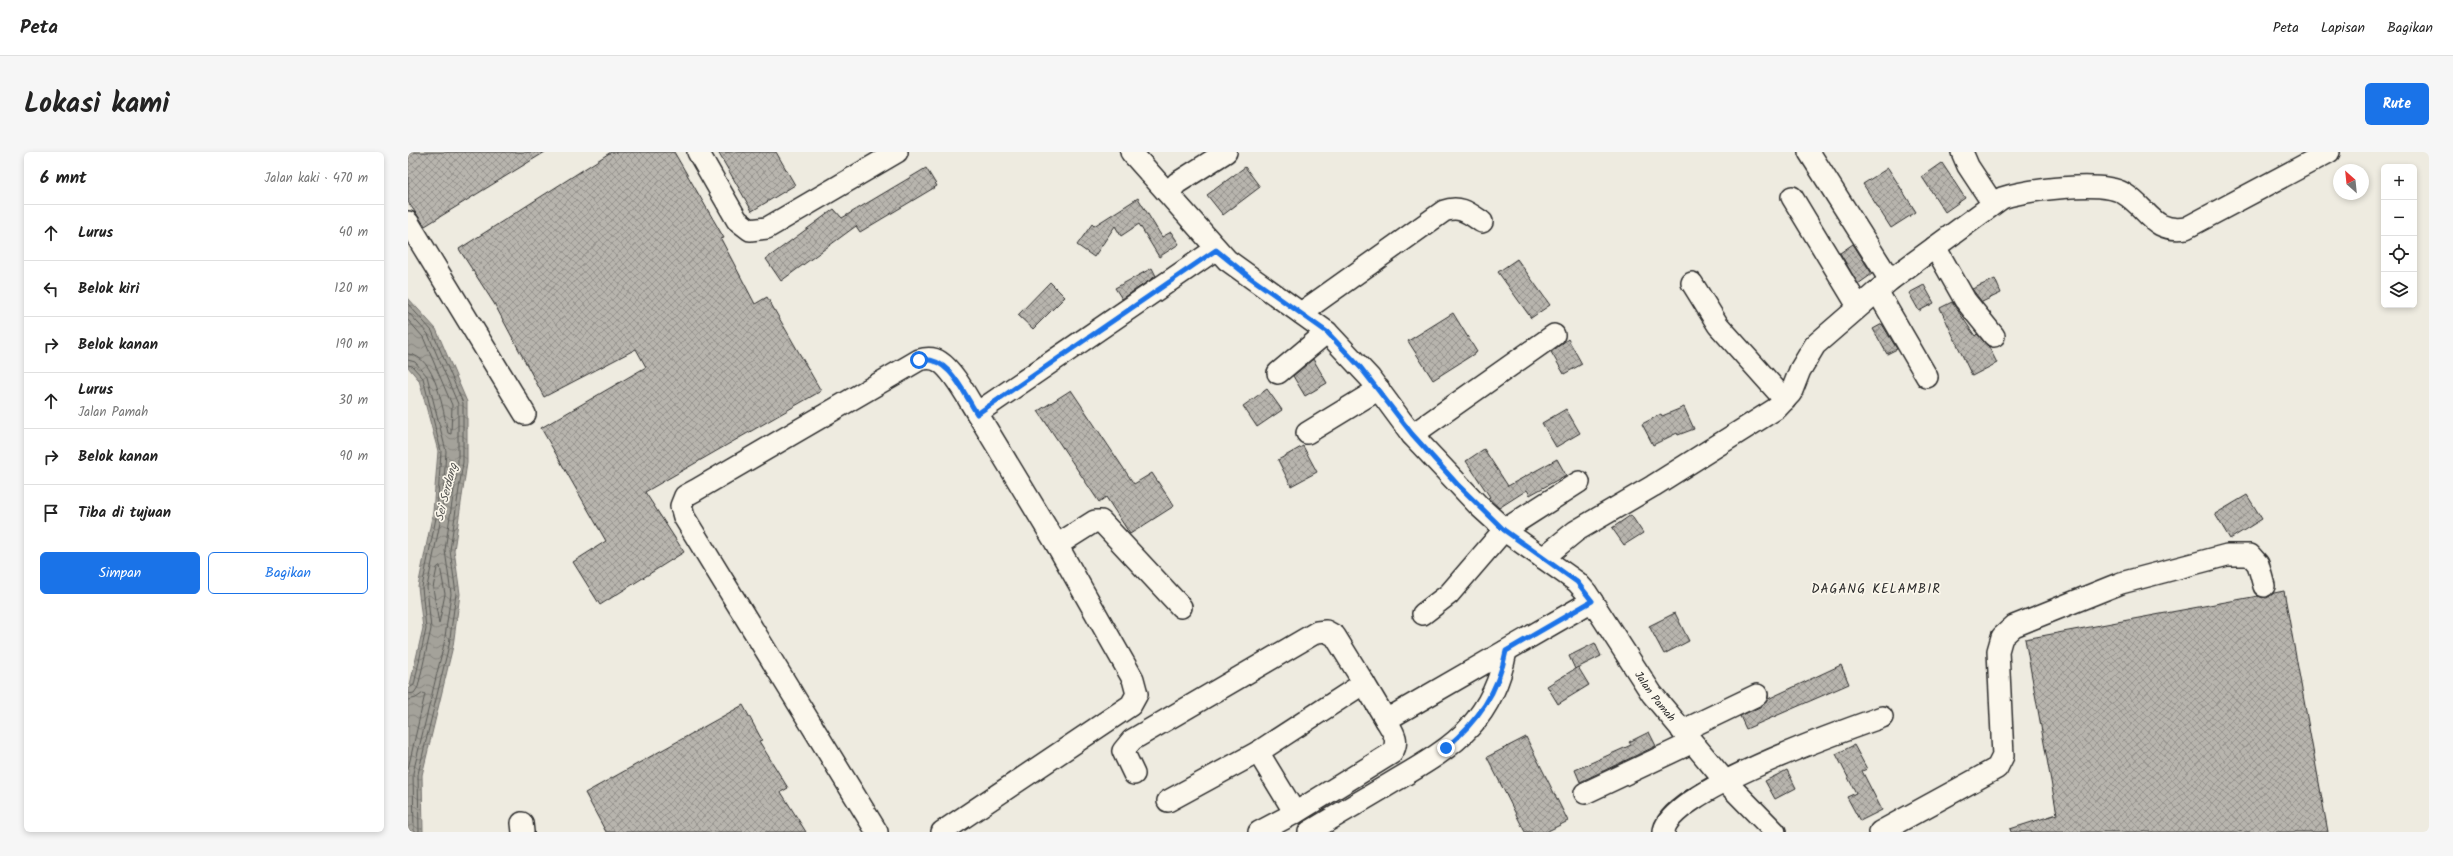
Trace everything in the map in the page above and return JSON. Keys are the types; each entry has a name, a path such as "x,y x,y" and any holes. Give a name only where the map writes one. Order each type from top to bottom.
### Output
{"street":[{"path":"698,152 737,220 750,230 767,228 897,152"},
{"name":"Jalan Pamah","path":"1131,152 1216,250 1248,276 1327,332 1379,389 1412,434 1457,484 1504,530 1577,582 1592,601 1634,668 1686,737 1775,832"},
{"path":"1168,193 1177,183 1226,152"},
{"path":"1809,152 1884,285 1928,377"},
{"path":"1962,152 1968,166 1993,204"},
{"path":"1543,558 1567,536 1653,486 1777,408 1785,400 1815,345 1858,306 1884,285 2002,198 2021,192 2101,187 2122,193 2160,226 2173,230 2186,228 2329,152"},
{"path":"1792,197 1858,306"},
{"path":"1301,313 1444,211 1454,207 1463,209 1482,222"},
{"path":"408,222 525,414"},
{"path":"1935,247 1965,300 1994,336"},
{"path":"977,414 1216,250"},
{"path":"1692,283 1718,325 1785,400"},
{"path":"1278,373 1327,332"},
{"path":"1412,434 1554,335"},
{"path":"877,832 684,517 680,506 685,496 919,360 929,358 939,361 946,367 977,414 1057,545 1133,678 1137,694 1131,705 942,832"},
{"path":"1307,433 1379,389"},
{"path":"1423,614 1449,594 1504,530 1578,482"},
{"path":"1057,545 1095,521 1101,521 1181,607"},
{"path":"1880,832 1997,768 2003,756 1998,651 2002,637 2014,626 2121,583 2227,555 2250,555 2258,564 2264,586"},
{"path":"1386,720 1592,601"},
{"path":"1134,774 1123,751 1132,740 1317,632 1326,631 1335,636 1364,683 1396,736 1396,746 1392,753 1295,813 1259,832"},
{"path":"1309,832 1420,766 1446,748 1470,727 1490,698 1502,670 1506,651"},
{"path":"1168,801 1258,752 1364,683"},
{"path":"1585,794 1757,695"},
{"path":"1664,832 1669,818 1722,777 1803,745 1882,717"},
{"path":"1258,752 1295,813"}],"water":[{"name":"Sei Serdang","path":"408,298 436,329 467,402 467,463 454,550 460,594 453,646 422,775 423,832 408,832 408,693 423,628 418,587 433,512 438,451 419,380 408,367"}],"building":[{"path":"408,152 545,152 425,226 408,202"},
{"path":"611,152 674,152 724,238 721,239 755,304 767,297 821,391 645,492 684,552 600,605 573,562 606,541 541,428 646,367 636,349 544,397 495,305 459,249"},
{"path":"718,152 776,152 795,185 752,211"},
{"path":"1942,163 1965,198 1945,212 1922,177"},
{"path":"1245,167 1260,187 1223,215 1207,195"},
{"path":"926,168 937,186 860,232 856,226 781,281 766,259 834,209 842,218"},
{"path":"1888,168 1916,212 1891,228 1863,184"},
{"path":"1138,198 1162,237 1171,232 1179,244 1159,257 1139,224 1121,236 1115,226 1094,257 1077,245 1092,224 1094,226"},
{"path":"1853,244 1872,274 1858,284 1840,253"},
{"path":"1517,259 1550,305 1531,318 1498,272"},
{"path":"1152,268 1156,276 1122,299 1115,288"},
{"path":"1995,279 2001,293 1982,302 1972,289"},
{"path":"1050,282 1065,297 1033,329 1018,315"},
{"path":"1924,285 1934,303 1919,311 1909,293"},
{"path":"1952,302 1975,336 1977,334 1989,347 1997,363 1972,376 1940,308"},
{"path":"1453,313 1477,352 1433,380 1408,341"},
{"path":"1882,324 1897,349 1887,354 1873,329"},
{"path":"1568,339 1582,364 1564,374 1551,352"},
{"path":"1313,359 1327,383 1305,396 1293,376"},
{"path":"1267,389 1282,410 1257,427 1243,406"},
{"path":"1071,390 1134,484 1152,473 1174,506 1130,534 1106,497 1099,502 1038,411"},
{"path":"1684,407 1694,429 1678,435 1677,433 1653,445 1642,424 1661,414 1662,416"},
{"path":"1566,409 1580,433 1556,447 1542,423"},
{"path":"1303,446 1317,472 1291,486 1278,460"},
{"path":"1484,449 1508,486 1557,459 1566,475 1530,495 1527,490 1499,508 1488,498 1490,497 1466,461"},
{"path":"2247,495 2262,519 2230,539 2215,514"},
{"path":"1631,515 1643,533 1624,545 1612,528"},
{"path":"2284,591 2328,832 2011,832 2010,829 2057,814 2025,639 2258,596 2267,598 2274,593"},
{"path":"1675,613 1689,641 1664,654 1649,626"},
{"path":"1595,643 1601,656 1575,669 1569,656"},
{"path":"1841,665 1849,684 1746,729 1740,716 1762,706 1768,699"},
{"path":"1578,667 1589,685 1558,704 1547,686"},
{"path":"743,705 762,740 759,741 788,788 781,792 806,832 606,832 585,793"},
{"path":"1649,732 1656,746 1580,782 1575,770 1631,745 1629,742"},
{"path":"1526,737 1568,821 1546,832 1525,832 1487,757"},
{"path":"1854,745 1867,769 1862,771 1882,810 1860,821 1847,797 1856,793 1836,754"},
{"path":"1787,770 1796,788 1775,799 1765,781"}],"district":[{"name":"DAGANG KELAMBIR","path":"1876,588"}],"route":[{"path":"919,360 929,358 939,361 946,367 977,414 1216,250 1227,260 1277,297 1317,323 1348,353 1379,389 1412,434 1457,484 1504,530 1577,582 1592,601 1506,651 1500,675 1490,698 1470,727 1446,748"}]}
